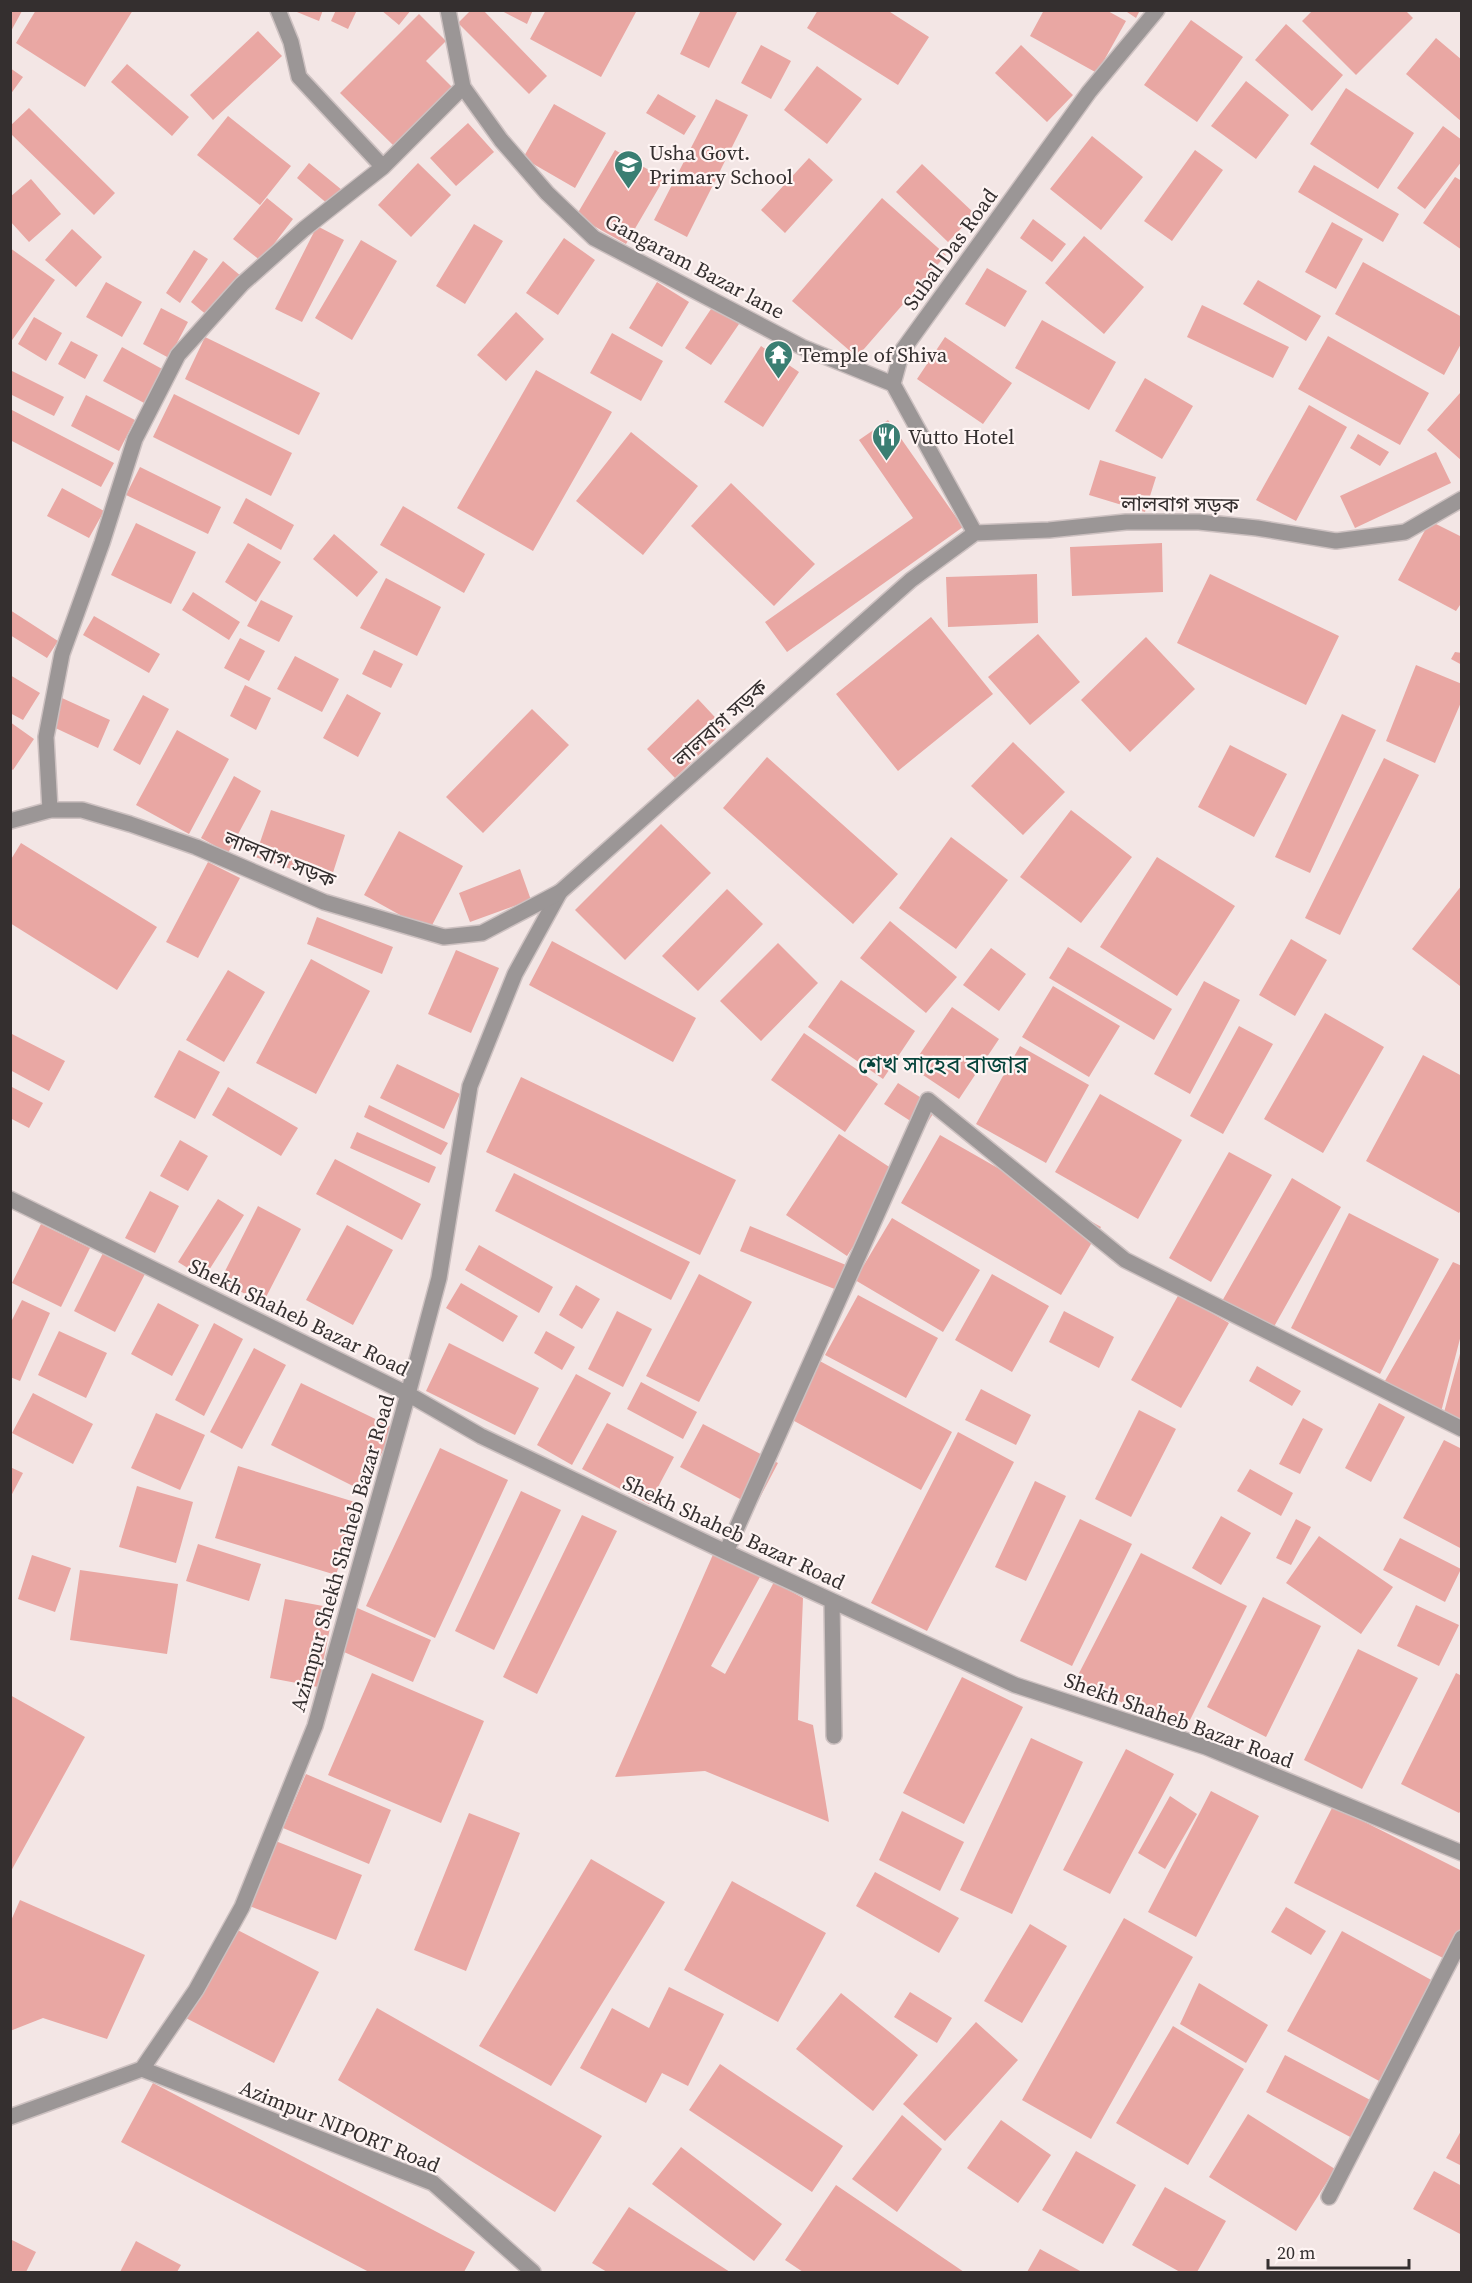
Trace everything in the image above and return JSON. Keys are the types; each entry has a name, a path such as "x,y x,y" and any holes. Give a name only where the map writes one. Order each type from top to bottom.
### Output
{"street":[{"path":"278,10 291,42 299,77 383,167"},
{"name":"Gangaram Bazar lane","path":"448,10 463,87 501,140 547,193 594,238 802,347 893,384"},
{"name":"Subal Das Road","path":"893,384 902,351 926,316 1089,92 1156,10"},
{"path":"50,810 46,737 62,654 102,543 135,438 178,355 242,284 304,229 383,167 463,87"},
{"path":"893,384 975,533"},
{"name":"লালবাগ সড়ক","path":"10,821 50,810 82,810 196,847 324,902 444,937 482,933 560,892 911,580 975,533 1049,530 1126,522 1199,522 1257,528 1336,541 1405,532 1461,499"},
{"name":"Azimpur Shekh Shaheb Bazar Road","path":"142,2069 196,1990 242,1907 315,1726 439,1278 470,1086 515,974 560,892"},
{"path":"726,1552 928,1101 1125,1260 1461,1429"},
{"name":"Shekh Shaheb Bazar Road","path":"10,1199 408,1394 481,1436 1016,1685 1206,1747 1461,1853"},
{"path":"832,1601 834,1736"},
{"path":"1329,2197 1461,1938"},
{"path":"10,2117 142,2069"},
{"name":"Azimpur NIPORT Road","path":"142,2069 433,2183 533,2272"}],"building":[{"path":"10,10 22,11 10,33"},
{"path":"36,10 133,10 85,87 16,43"},
{"path":"292,10 323,10 319,21"},
{"path":"336,10 357,10 348,29 331,21"},
{"path":"381,10 411,10 399,25"},
{"path":"471,10 483,10 547,76 529,94 458,23"},
{"path":"500,10 533,10 527,24"},
{"path":"546,10 634,10 636,12 601,77 530,39"},
{"path":"701,10 738,10 709,68 680,54"},
{"path":"818,10 887,10 929,37 898,85 807,28"},
{"path":"1044,10 1106,10 1126,21 1097,73 1030,36"},
{"path":"1124,10 1140,10 1136,18"},
{"path":"1313,10 1405,10 1413,18 1356,75 1302,21"},
{"path":"419,14 446,41 426,61 452,87 394,146 340,93"},
{"path":"1191,20 1243,57 1197,122 1144,85"},
{"path":"1286,24 1343,75 1312,111 1255,60"},
{"path":"258,31 282,56 213,120 190,95"},
{"path":"1436,38 1462,60 1462,122 1406,74"},
{"path":"761,45 791,61 771,99 741,83"},
{"path":"1021,45 1073,95 1047,122 995,73"},
{"path":"127,64 189,117 172,136 111,82"},
{"path":"817,66 862,99 827,144 784,110"},
{"path":"10,68 23,77 10,95"},
{"path":"1246,81 1289,115 1256,159 1211,126"},
{"path":"1346,88 1414,133 1378,189 1310,144"},
{"path":"658,94 696,116 684,135 646,113"},
{"path":"716,99 748,115 687,237 654,220"},
{"path":"554,104 606,133 575,188 523,158"},
{"path":"29,108 115,193 94,215 10,133 10,126"},
{"path":"228,116 291,166 260,205 197,155"},
{"path":"468,123 494,152 456,186 430,158"},
{"path":"1443,126 1462,140 1462,161 1425,209 1397,188"},
{"path":"1092,136 1143,177 1101,230 1050,189"},
{"path":"615,150 664,179 626,244 576,216"},
{"path":"1195,150 1223,170 1172,241 1144,221"},
{"path":"809,158 833,180 785,233 761,210"},
{"path":"309,163 342,190 329,205 297,178"},
{"path":"418,163 451,195 411,237 378,205"},
{"path":"922,164 975,214 948,242 896,192"},
{"path":"1314,165 1399,214 1383,242 1298,192"},
{"path":"1455,177 1462,181 1462,250 1423,223"},
{"path":"31,179 61,214 29,242 10,221 10,197"},
{"path":"267,198 293,219 261,261 233,239"},
{"path":"882,198 946,255 857,357 792,301"},
{"path":"1033,219 1066,244 1052,262 1020,238"},
{"path":"1332,222 1363,239 1336,289 1305,272"},
{"path":"474,224 503,241 465,304 436,286"},
{"path":"317,226 344,240 302,322 275,309"},
{"path":"72,229 102,257 76,287 45,260"},
{"path":"1084,236 1144,287 1104,334 1045,283"},
{"path":"564,238 595,260 558,315 526,293"},
{"path":"361,240 397,261 352,340 315,318"},
{"path":"10,248 55,280 10,343"},
{"path":"194,250 208,259 180,303 166,293"},
{"path":"223,261 241,276 208,316 191,302"},
{"path":"1363,262 1462,317 1462,342 1444,375 1335,314"},
{"path":"987,268 1027,291 1005,327 965,304"},
{"path":"1258,280 1321,316 1306,341 1243,304"},
{"path":"106,282 142,302 122,337 86,317"},
{"path":"657,282 689,302 662,347 629,328"},
{"path":"1202,305 1289,347 1273,378 1187,337"},
{"path":"713,306 739,324 711,365 685,348"},
{"path":"161,308 188,322 169,358 143,344"},
{"path":"516,312 544,339 506,381 477,355"},
{"path":"34,317 62,333 46,361 18,344"},
{"path":"1042,320 1116,362 1089,410 1015,368"},
{"path":"612,333 663,361 641,401 590,373"},
{"path":"1328,336 1429,393 1400,445 1298,389"},
{"path":"205,337 320,393 299,435 185,379"},
{"path":"945,337 1012,383 983,424 917,379"},
{"path":"71,341 98,355 85,379 58,364"},
{"path":"761,346 799,372 763,427 724,402"},
{"path":"122,347 164,370 146,404 103,381"},
{"path":"10,370 64,397 54,416 10,394"},
{"path":"536,370 612,412 533,551 457,508"},
{"path":"1145,378 1193,406 1162,459 1115,431"},
{"path":"1460,393 1462,394 1462,461 1427,430"},
{"path":"174,394 292,453 271,496 153,437"},
{"path":"86,395 135,420 119,451 71,426"},
{"path":"1309,405 1347,427 1296,521 1256,500"},
{"path":"10,409 114,463 101,487 10,440"},
{"path":"888,420 963,527 787,652 765,622 913,518 859,440"},
{"path":"631,432 698,486 643,555 576,501"},
{"path":"1358,434 1389,452 1380,466 1350,448"},
{"path":"1436,452 1451,483 1355,528 1340,496"},
{"path":"1100,460 1156,477 1145,512 1089,495"},
{"path":"140,467 221,507 208,534 126,495"},
{"path":"731,483 815,564 774,606 691,526"},
{"path":"62,488 104,511 89,538 47,516"},
{"path":"246,498 294,525 281,550 233,523"},
{"path":"403,506 485,554 464,593 380,545"},
{"path":"1430,521 1462,537 1462,602 1456,611 1398,580"},
{"path":"136,523 196,552 171,604 111,575"},
{"path":"334,534 378,572 357,597 313,559"},
{"path":"248,543 281,562 256,602 225,582"},
{"path":"1162,543 1163,592 1072,596 1070,547"},
{"path":"1037,574 1038,623 948,627 946,577"},
{"path":"1210,574 1339,636 1306,705 1177,643"},
{"path":"386,578 441,607 417,656 360,628"},
{"path":"193,592 240,622 229,640 182,610"},
{"path":"261,600 293,616 279,642 247,626"},
{"path":"10,610 58,641 47,658 10,635"},
{"path":"94,616 160,654 149,673 83,635"},
{"path":"931,617 993,694 898,771 836,694"},
{"path":"1038,634 1080,682 1030,725 988,677"},
{"path":"1146,637 1195,689 1130,752 1081,700"},
{"path":"240,638 265,651 249,681 224,668"},
{"path":"374,650 403,664 391,688 362,674"},
{"path":"1455,652 1462,653 1462,665 1451,659"},
{"path":"295,656 339,679 322,712 277,689"},
{"path":"1416,665 1462,684 1462,700 1435,763 1386,741"},
{"path":"10,675 40,693 23,720 10,713"},
{"path":"245,685 271,698 256,730 230,716"},
{"path":"347,694 381,713 358,757 323,738"},
{"path":"143,695 169,709 140,765 113,750"},
{"path":"62,698 110,720 98,748 49,725"},
{"path":"698,699 726,729 675,778 647,749"},
{"path":"532,709 569,745 483,833 446,797"},
{"path":"1342,714 1376,730 1310,873 1275,857"},
{"path":"10,722 34,739 13,770 10,768"},
{"path":"177,730 229,759 189,834 136,805"},
{"path":"1013,742 1065,792 1023,835 971,786"},
{"path":"1230,745 1287,774 1254,837 1198,807"},
{"path":"767,757 898,874 853,924 723,808"},
{"path":"1384,758 1419,775 1340,935 1305,918"},
{"path":"234,776 261,791 228,853 201,838"},
{"path":"271,810 345,835 330,882 255,857"},
{"path":"1071,810 1132,857 1081,923 1020,877"},
{"path":"661,824 711,873 625,960 575,910"},
{"path":"399,831 463,866 429,931 364,895"},
{"path":"951,837 1008,880 956,949 899,908"},
{"path":"21,843 157,927 117,990 10,923 10,861"},
{"path":"1157,857 1235,906 1177,996 1100,947"},
{"path":"208,862 240,878 198,958 166,942"},
{"path":"520,869 531,900 470,922 459,893"},
{"path":"1462,885 1462,984 1460,986 1412,949"},
{"path":"727,889 763,924 698,991 662,956"},
{"path":"317,917 393,947 382,974 307,944"},
{"path":"890,921 957,977 926,1013 860,958"},
{"path":"1291,939 1327,960 1295,1016 1259,995"},
{"path":"552,941 696,1018 673,1062 529,985"},
{"path":"778,943 818,983 761,1041 720,1001"},
{"path":"1068,947 1172,1009 1154,1040 1049,978"},
{"path":"991,948 1026,974 999,1011 963,985"},
{"path":"456,950 499,968 471,1033 428,1014"},
{"path":"311,959 370,991 316,1094 256,1063"},
{"path":"228,970 265,992 224,1062 186,1040"},
{"path":"841,980 915,1031 883,1079 808,1027"},
{"path":"1204,981 1240,1000 1190,1094 1154,1074"},
{"path":"1053,986 1120,1026 1089,1077 1022,1037"},
{"path":"952,1007 999,1039 959,1099 911,1067"},
{"path":"1325,1013 1384,1047 1323,1153 1264,1119"},
{"path":"1239,1026 1273,1044 1223,1134 1190,1116"},
{"path":"10,1033 65,1061 49,1091 10,1070"},
{"path":"804,1033 878,1084 845,1132 771,1080"},
{"path":"1020,1046 1089,1085 1046,1163 976,1124"},
{"path":"179,1050 220,1072 195,1119 154,1097"},
{"path":"1423,1055 1462,1076 1462,1208 1459,1213 1366,1161"},
{"path":"397,1064 460,1094 444,1129 380,1098"},
{"path":"521,1077 736,1180 700,1255 486,1152"},
{"path":"898,1083 937,1108 923,1129 884,1104"},
{"path":"10,1086 43,1103 29,1128 10,1118"},
{"path":"228,1087 298,1128 281,1156 212,1115"},
{"path":"1100,1094 1182,1140 1138,1219 1055,1172"},
{"path":"369,1105 448,1143 441,1155 364,1117"},
{"path":"357,1132 436,1167 429,1183 350,1148"},
{"path":"839,1134 900,1174 847,1256 786,1215"},
{"path":"940,1135 1101,1227 1061,1295 901,1203"},
{"path":"180,1140 208,1156 188,1191 160,1176"},
{"path":"1229,1152 1272,1175 1211,1282 1169,1258"},
{"path":"335,1159 421,1204 402,1240 316,1194"},
{"path":"514,1173 690,1262 671,1300 495,1211"},
{"path":"1292,1178 1341,1207 1271,1332 1221,1303"},
{"path":"150,1191 179,1206 155,1253 125,1238"},
{"path":"218,1199 244,1215 204,1278 178,1262"},
{"path":"258,1206 301,1229 263,1303 220,1281"},
{"path":"1349,1213 1439,1259 1380,1374 1291,1328"},
{"path":"892,1218 980,1270 943,1332 855,1280"},
{"path":"41,1224 90,1248 61,1307 12,1283"},
{"path":"347,1225 393,1250 353,1325 306,1300"},
{"path":"750,1226 846,1265 837,1290 740,1251"},
{"path":"479,1245 553,1287 539,1313 465,1270"},
{"path":"104,1251 146,1272 115,1332 74,1311"},
{"path":"1453,1262 1462,1266 1462,1331 1440,1416 1382,1386"},
{"path":"699,1274 752,1302 699,1402 646,1376"},
{"path":"992,1274 1049,1306 1012,1372 955,1340"},
{"path":"461,1283 518,1316 503,1342 446,1308"},
{"path":"576,1285 600,1299 582,1329 559,1315"},
{"path":"1179,1294 1229,1323 1181,1408 1131,1380"},
{"path":"858,1295 938,1338 906,1398 825,1355"},
{"path":"22,1300 50,1313 20,1381 10,1377 10,1324"},
{"path":"158,1303 199,1325 172,1376 131,1354"},
{"path":"617,1311 652,1329 623,1387 588,1369"},
{"path":"1064,1311 1114,1337 1099,1368 1049,1342"},
{"path":"214,1323 243,1339 204,1416 175,1400"},
{"path":"59,1331 107,1353 86,1398 38,1375"},
{"path":"546,1331 575,1347 562,1370 534,1353"},
{"path":"449,1343 539,1388 515,1435 426,1391"},
{"path":"254,1348 286,1365 242,1449 210,1432"},
{"path":"1462,1350 1462,1425 1443,1416"},
{"path":"816,1359 952,1432 921,1490 785,1416"},
{"path":"1257,1366 1301,1391 1292,1406 1249,1381"},
{"path":"576,1374 611,1393 572,1465 537,1445"},
{"path":"641,1382 697,1412 683,1439 627,1409"},
{"path":"301,1383 394,1428 363,1491 271,1445"},
{"path":"981,1389 1031,1415 1016,1445 965,1420"},
{"path":"33,1393 93,1424 73,1464 12,1433"},
{"path":"1379,1403 1405,1417 1371,1482 1345,1468"},
{"path":"1139,1410 1176,1429 1131,1517 1095,1499"},
{"path":"156,1413 205,1435 180,1490 131,1468"},
{"path":"1303,1418 1323,1429 1300,1474 1279,1464"},
{"path":"607,1423 674,1457 649,1504 582,1469"},
{"path":"703,1424 778,1463 755,1507 680,1467"},
{"path":"958,1432 1014,1462 927,1631 871,1603"},
{"path":"1444,1440 1462,1449 1462,1549 1403,1518"},
{"path":"440,1448 508,1480 435,1638 366,1606"},
{"path":"238,1466 358,1503 336,1575 215,1538"},
{"path":"10,1467 23,1473 10,1498"},
{"path":"1250,1469 1293,1493 1281,1516 1237,1491"},
{"path":"1035,1481 1066,1496 1026,1581 995,1567"},
{"path":"137,1486 193,1502 176,1563 119,1547"},
{"path":"521,1491 561,1510 494,1650 455,1631"},
{"path":"582,1515 617,1531 537,1694 503,1677"},
{"path":"1221,1516 1251,1533 1221,1585 1192,1568"},
{"path":"1080,1519 1132,1544 1072,1666 1020,1641"},
{"path":"1296,1519 1311,1527 1291,1565 1276,1558"},
{"path":"1319,1536 1393,1587 1361,1634 1286,1583"},
{"path":"1400,1538 1461,1569 1445,1602 1383,1570"},
{"path":"198,1544 261,1564 249,1601 186,1581"},
{"path":"715,1550 761,1575 711,1666 725,1674 774,1582 803,1598 798,1720 813,1725 829,1822 705,1771 615,1777"},
{"path":"1141,1553 1247,1606 1183,1734 1076,1679"},
{"path":"32,1555 71,1568 55,1612 18,1599"},
{"path":"80,1570 178,1584 167,1654 70,1640"},
{"path":"1263,1597 1321,1626 1266,1737 1207,1707"},
{"path":"285,1599 334,1608 318,1687 270,1678"},
{"path":"1416,1605 1459,1625 1439,1666 1397,1646"},
{"path":"355,1607 431,1640 413,1682 337,1649"},
{"path":"1358,1649 1418,1678 1362,1789 1304,1760"},
{"path":"372,1673 484,1721 441,1823 328,1775"},
{"path":"1456,1673 1462,1676 1462,1809 1459,1813 1401,1784"},
{"path":"962,1677 1023,1707 964,1824 903,1793"},
{"path":"10,1695 85,1737 10,1873"},
{"path":"1031,1738 1083,1762 1012,1914 960,1890"},
{"path":"1126,1749 1174,1774 1110,1894 1063,1870"},
{"path":"306,1774 391,1810 369,1864 283,1828"},
{"path":"1211,1791 1259,1816 1196,1937 1148,1912"},
{"path":"1170,1796 1197,1814 1165,1869 1138,1853"},
{"path":"1333,1806 1462,1871 1462,1931 1447,1960 1294,1883"},
{"path":"902,1811 964,1842 940,1891 879,1860"},
{"path":"469,1813 520,1833 466,1971 414,1950"},
{"path":"273,1840 362,1875 336,1940 247,1905"},
{"path":"591,1859 665,1902 551,2086 479,2046"},
{"path":"875,1872 959,1918 939,1953 856,1906"},
{"path":"732,1881 826,1933 778,2022 684,1970"},
{"path":"20,1900 145,1955 107,2039 43,2018 10,2031 10,1923"},
{"path":"1286,1907 1326,1931 1311,1955 1271,1932"},
{"path":"1124,1918 1193,1957 1091,2139 1022,2100"},
{"path":"226,1924 319,1972 274,2063 180,2015"},
{"path":"1030,1924 1067,1946 1022,2023 984,2001"},
{"path":"1342,1931 1435,1982 1381,2082 1287,2031"},
{"path":"1199,1983 1268,2025 1246,2063 1180,2024"},
{"path":"669,1987 724,2014 688,2086 662,2073 646,2103 580,2068 612,2008 649,2028"},
{"path":"910,1992 952,2018 937,2043 894,2017"},
{"path":"841,1993 918,2055 873,2111 796,2049"},
{"path":"377,2008 602,2136 555,2212 338,2080"},
{"path":"976,2022 1018,2060 945,2141 903,2104"},
{"path":"1173,2026 1244,2069 1188,2165 1116,2123"},
{"path":"1285,2055 1374,2102 1354,2139 1266,2092"},
{"path":"720,2064 843,2146 812,2192 689,2110"},
{"path":"153,2083 475,2252 464,2272 369,2272 121,2142"},
{"path":"1248,2114 1335,2169 1296,2231 1209,2177"},
{"path":"902,2115 942,2149 897,2212 852,2179"},
{"path":"1001,2120 1051,2155 1018,2203 967,2168"},
{"path":"1462,2129 1462,2166 1446,2158"},
{"path":"681,2147 782,2224 754,2261 652,2184"},
{"path":"1076,2151 1136,2185 1103,2244 1042,2210"},
{"path":"1434,2171 1462,2186 1462,2235 1413,2209"},
{"path":"836,2185 964,2272 803,2272 785,2260"},
{"path":"1165,2187 1226,2221 1197,2272 1180,2272 1132,2245"},
{"path":"629,2207 730,2272 607,2272 592,2263"},
{"path":"10,2239 36,2252 26,2272 10,2272"},
{"path":"136,2241 181,2265 177,2272 120,2272"},
{"path":"1040,2249 1082,2272 1027,2272"}],"place":[{"name":"Usha Govt. Primary School","path":"628,190"},
{"name":"Temple of Shiva","path":"778,380"},
{"name":"Vutto Hotel","path":"887,462"}],"district":[{"name":"শেখ সাহেব বাজার","path":"943,1064"}]}
